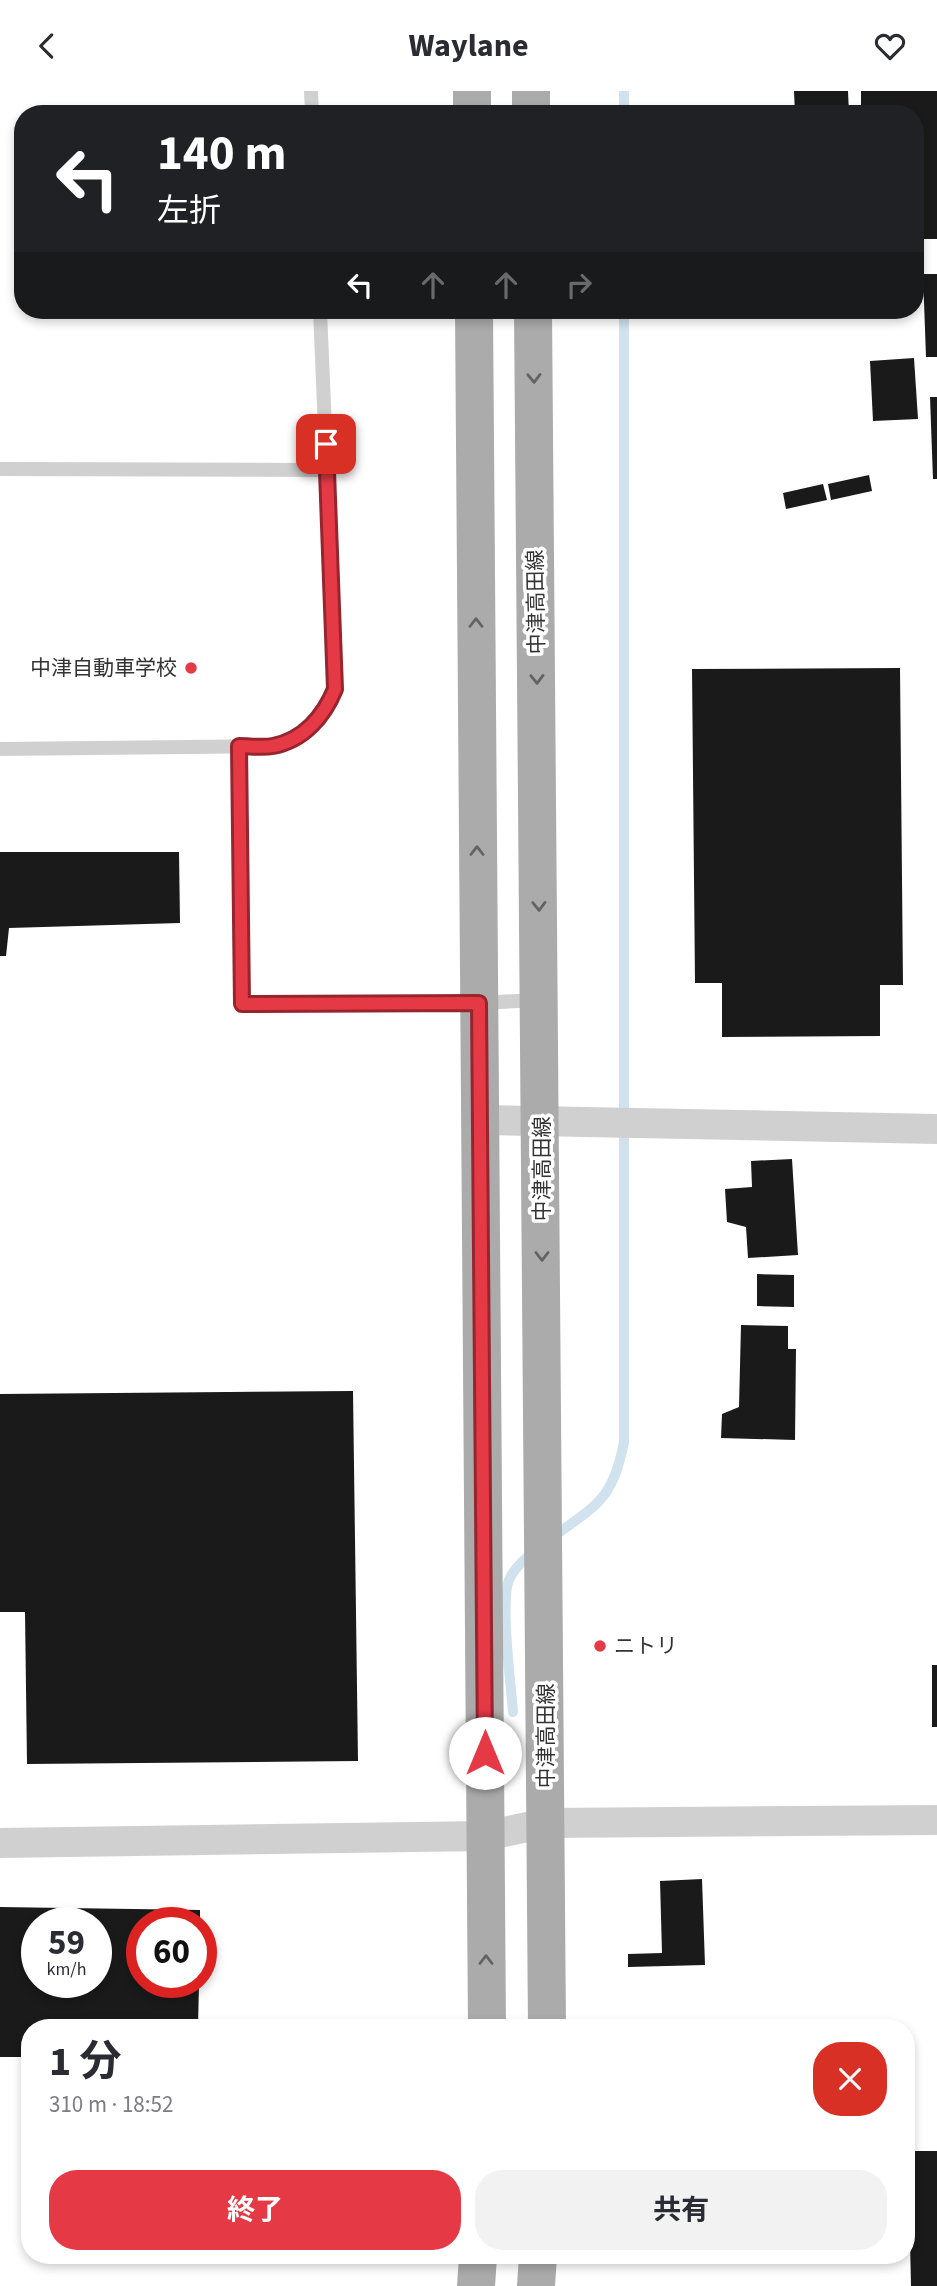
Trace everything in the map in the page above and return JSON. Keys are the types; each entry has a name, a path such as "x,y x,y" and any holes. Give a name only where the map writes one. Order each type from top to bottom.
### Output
{"main road":[{"path":"474,319 487,2019"},
{"name":"中津高田線","path":"533,319 547,2019"},
{"path":"476,2286 477,2264"},
{"path":"536,2286 537,2264"}],"street":[{"path":"480,1121 937,1129"},
{"path":"0,1843 485,1836 547,1823 937,1820"}],"lane":[{"path":"0,749 272,746 289,741 304,732 327,708 335,689 320,319"},
{"path":"0,470 327,470"},
{"path":"239,746 242,1004 479,1003 540,1000"}],"building":[{"path":"794,91 848,91 849,105 795,105"},
{"path":"861,91 937,91 937,239 924,239 924,105 861,105"},
{"path":"924,274 937,274 937,357 926,357"},
{"path":"914,358 918,419 873,421 870,361"},
{"path":"930,397 937,397 937,479 933,479"},
{"path":"869,475 872,491 831,500 828,484"},
{"path":"823,484 827,500 786,509 783,493"},
{"path":"900,668 903,985 880,985 880,1036 722,1037 722,983 695,983 692,669"},
{"path":"0,852 179,852 180,923 9,928 6,956 0,956"},
{"path":"792,1159 798,1255 748,1258 746,1227 727,1222 725,1189 752,1187 751,1161"},
{"path":"757,1274 794,1275 794,1307 757,1306"},
{"path":"741,1325 788,1326 788,1349 796,1349 795,1440 721,1438 722,1414 739,1407"},
{"path":"353,1391 358,1761 27,1764 25,1612 0,1612 0,1394"},
{"path":"932,1665 937,1665 937,1727 932,1727"},
{"path":"702,1879 705,1965 628,1967 628,1954 662,1953 660,1881"},
{"path":"0,1907 21,1907 21,1998 112,1998 112,1909 126,1909 126,1998 199,1998 198,2019 21,2019 21,2057 0,2057"},
{"path":"915,2151 937,2151 937,2286 911,2286 911,2264 915,2264"}],"waterway":[{"path":"624,91 624,105"},
{"path":"553,1537 601,1499 615,1476 624,1442 624,319"},
{"path":"513,1712 506,1624 507,1591 514,1572 535,1551"}],"place":[{"name":"中津自動車学校","path":"191,668"},
{"name":"ニトリ","path":"600,1646"}],"route":[{"path":"326,444 335,689 327,708 316,722 289,741 272,746 239,746 242,1004 479,1003 485,1753"}]}
